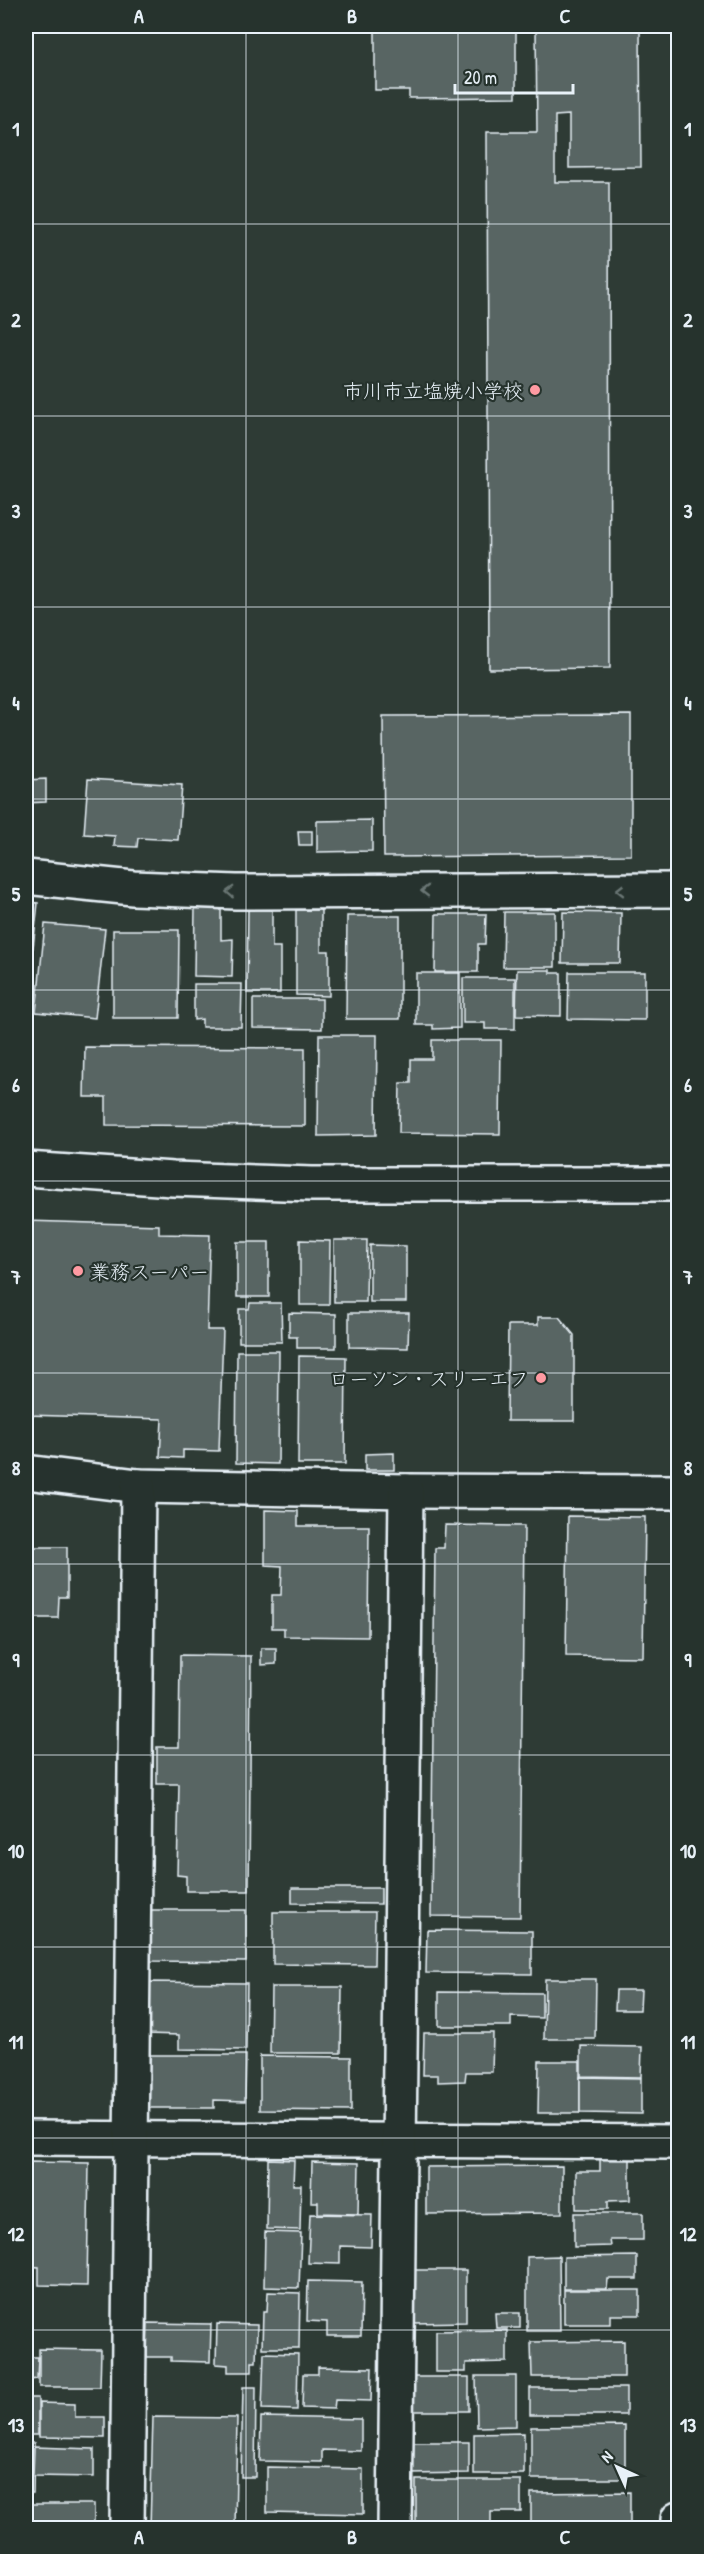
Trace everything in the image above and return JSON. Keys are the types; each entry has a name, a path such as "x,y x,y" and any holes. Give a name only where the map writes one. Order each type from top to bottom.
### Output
{"street":[{"path":"26,876 133,888 236,892 678,890"},
{"path":"26,1169 173,1179 312,1184 678,1184"},
{"path":"26,1472 138,1486 406,1491 678,1492"},
{"path":"127,2529 138,1486"},
{"path":"395,2529 406,1491"},
{"path":"26,2138 678,2142"},
{"path":"678,2519 678,2529"}],"building":[{"path":"375,26 516,26 516,97 409,98 409,90 375,90"},
{"path":"536,26 640,26 641,167 569,168 569,115 555,116 555,182 609,182 610,668 489,669 487,132 537,132"},
{"path":"26,684 29,684 29,724 26,724"},
{"path":"631,715 631,855 384,857 383,716"},
{"path":"46,779 46,802 26,803 26,780"},
{"path":"88,779 182,785 178,840 138,838 137,847 114,846 115,836 84,834"},
{"path":"372,820 372,851 317,852 317,821"},
{"path":"298,831 312,831 312,845 299,845"},
{"path":"26,902 38,903 33,948 26,947"},
{"path":"195,907 221,907 221,940 233,939 232,977 194,976"},
{"path":"248,909 272,910 272,947 280,947 280,993 247,993"},
{"path":"296,910 321,910 321,951 329,951 329,996 296,995"},
{"path":"504,912 555,912 555,967 503,967"},
{"path":"563,912 621,913 620,963 562,963"},
{"path":"436,914 486,914 485,944 478,944 478,972 435,972"},
{"path":"347,916 400,916 400,1019 346,1019"},
{"path":"45,924 105,929 95,1018 36,1012"},
{"path":"113,930 179,930 178,1018 113,1018"},
{"path":"517,970 550,970 550,973 561,973 561,1016 516,1015"},
{"path":"26,971 31,971 26,1016"},
{"path":"569,972 645,972 645,1020 568,1019"},
{"path":"416,973 460,973 460,1028 433,1029 433,1025 416,1025"},
{"path":"463,978 515,978 515,1029 485,1029 485,1023 463,1023"},
{"path":"194,984 242,984 241,1027 202,1027 202,1019 194,1020"},
{"path":"253,999 322,999 322,1029 253,1028"},
{"path":"319,1035 377,1035 376,1135 318,1136"},
{"path":"432,1040 501,1040 500,1134 399,1133 400,1083 411,1083 411,1059 432,1059"},
{"path":"85,1047 305,1048 305,1126 106,1125 106,1097 84,1097"},
{"path":"26,1221 159,1225 159,1234 210,1235 207,1330 223,1330 219,1451 183,1450 183,1458 160,1457 162,1419 26,1415"},
{"path":"300,1240 330,1241 329,1305 300,1305"},
{"path":"334,1240 367,1240 366,1302 334,1302"},
{"path":"237,1242 269,1242 269,1297 237,1297"},
{"path":"370,1245 406,1246 406,1302 370,1302"},
{"path":"250,1303 281,1303 282,1342 239,1342 239,1309 249,1309"},
{"path":"289,1313 336,1314 336,1348 297,1348 297,1337 289,1337"},
{"path":"349,1313 409,1313 408,1348 349,1347"},
{"name":"ローソン・スリーエフ","path":"538,1317 559,1317 574,1335 574,1421 507,1421 508,1325 538,1325"},
{"path":"237,1351 279,1351 278,1464 236,1463"},
{"path":"299,1356 346,1357 345,1464 298,1464"},
{"path":"394,1453 394,1470 365,1470 365,1454"},
{"path":"265,1510 298,1511 298,1526 369,1526 368,1637 284,1636 284,1628 272,1628 272,1595 281,1595 282,1566 265,1565"},
{"path":"568,1516 645,1517 643,1657 566,1656"},
{"path":"445,1525 524,1526 520,1917 431,1916 435,1548 444,1548"},
{"path":"26,1547 67,1547 67,1597 59,1597 58,1618 26,1618"},
{"path":"261,1648 276,1648 276,1664 261,1665"},
{"path":"180,1655 251,1656 249,1891 186,1891 186,1876 177,1875 179,1784 157,1784 157,1747 179,1747"},
{"path":"292,1888 381,1888 381,1904 292,1903"},
{"path":"151,1910 246,1910 246,1962 151,1961"},
{"path":"273,1912 375,1912 374,1965 273,1964"},
{"path":"427,1930 532,1931 532,1974 426,1973"},
{"path":"545,1979 596,1979 595,2039 544,2039"},
{"path":"147,1982 247,1983 246,2050 179,2049 179,2035 147,2034"},
{"path":"271,1987 342,1987 341,2053 270,2053"},
{"path":"616,1990 641,1990 640,2010 615,2010"},
{"path":"439,1992 542,1993 542,2018 511,2017 511,2026 439,2026"},
{"path":"424,2033 493,2033 492,2072 466,2072 465,2081 438,2082 438,2075 423,2075"},
{"path":"581,2046 642,2047 641,2077 581,2076"},
{"path":"147,2055 246,2055 245,2101 214,2100 214,2108 147,2108"},
{"path":"260,2056 351,2057 351,2111 260,2110"},
{"path":"539,2061 580,2061 580,2113 538,2113"},
{"path":"580,2077 641,2078 641,2114 580,2113"},
{"path":"600,2158 630,2158 630,2200 608,2201 608,2209 576,2209 576,2171 600,2171"},
{"path":"268,2159 294,2160 293,2185 301,2185 300,2230 267,2229"},
{"path":"26,2162 89,2163 87,2286 39,2285 39,2267 26,2266"},
{"path":"312,2162 359,2163 358,2214 318,2213 318,2202 311,2202"},
{"path":"562,2166 562,2213 426,2214 426,2167"},
{"path":"574,2213 643,2213 643,2240 610,2240 611,2246 574,2247"},
{"path":"310,2214 372,2215 371,2247 340,2246 340,2264 308,2263"},
{"path":"265,2232 301,2233 299,2288 264,2287"},
{"path":"559,2256 560,2331 527,2331 527,2257"},
{"path":"637,2256 637,2279 608,2279 607,2289 564,2289 564,2257"},
{"path":"413,2270 466,2270 466,2322 413,2323"},
{"path":"308,2281 362,2282 361,2336 327,2336 327,2322 307,2321"},
{"path":"564,2290 640,2290 640,2315 610,2315 610,2324 564,2324"},
{"path":"268,2292 300,2293 299,2348 262,2348 263,2312 267,2312"},
{"path":"495,2313 520,2313 520,2328 496,2328"},
{"path":"148,2323 211,2324 210,2362 171,2361 171,2357 147,2357"},
{"path":"217,2324 257,2325 256,2362 252,2362 252,2372 228,2372 228,2365 216,2364"},
{"path":"507,2330 507,2362 466,2363 466,2372 436,2372 436,2331"},
{"path":"624,2341 624,2377 532,2377 531,2342"},
{"path":"39,2349 101,2350 100,2387 39,2387"},
{"path":"264,2353 298,2354 297,2410 262,2409"},
{"path":"26,2357 38,2357 37,2379 30,2380 30,2392 26,2392"},
{"path":"318,2367 372,2368 371,2401 335,2400 334,2409 302,2408 303,2374 318,2374"},
{"path":"476,2376 516,2376 516,2426 477,2427"},
{"path":"413,2377 469,2377 469,2411 412,2411"},
{"path":"243,2387 256,2387 255,2477 241,2477"},
{"path":"530,2388 626,2388 626,2415 530,2415"},
{"path":"26,2398 38,2398 38,2435 26,2435"},
{"path":"39,2403 75,2404 75,2417 105,2417 105,2438 39,2437"},
{"path":"153,2417 237,2418 235,2528 150,2528"},
{"path":"261,2417 361,2419 361,2451 322,2450 322,2462 260,2461"},
{"path":"625,2426 625,2479 531,2479 531,2427"},
{"path":"524,2433 524,2474 474,2474 474,2434"},
{"path":"410,2442 469,2442 469,2473 410,2474"},
{"path":"26,2443 34,2443 33,2493 26,2493"},
{"path":"34,2447 94,2449 94,2477 33,2476"},
{"path":"267,2467 363,2469 363,2514 267,2512"},
{"path":"416,2480 521,2480 521,2512 491,2512 491,2528 423,2528 423,2524 416,2524"},
{"path":"630,2492 630,2528 531,2528 531,2493"},
{"path":"26,2503 29,2503 28,2528 26,2528"},
{"path":"31,2504 94,2504 94,2528 30,2528"},
{"path":"257,2524 374,2526 374,2528 257,2528"}],"place":[{"name":"市川市立塩焼小学校","path":"535,390"},
{"name":"業務スーパー","path":"78,1271"},
{"name":"ローソン・スリーエフ","path":"541,1378"}]}
